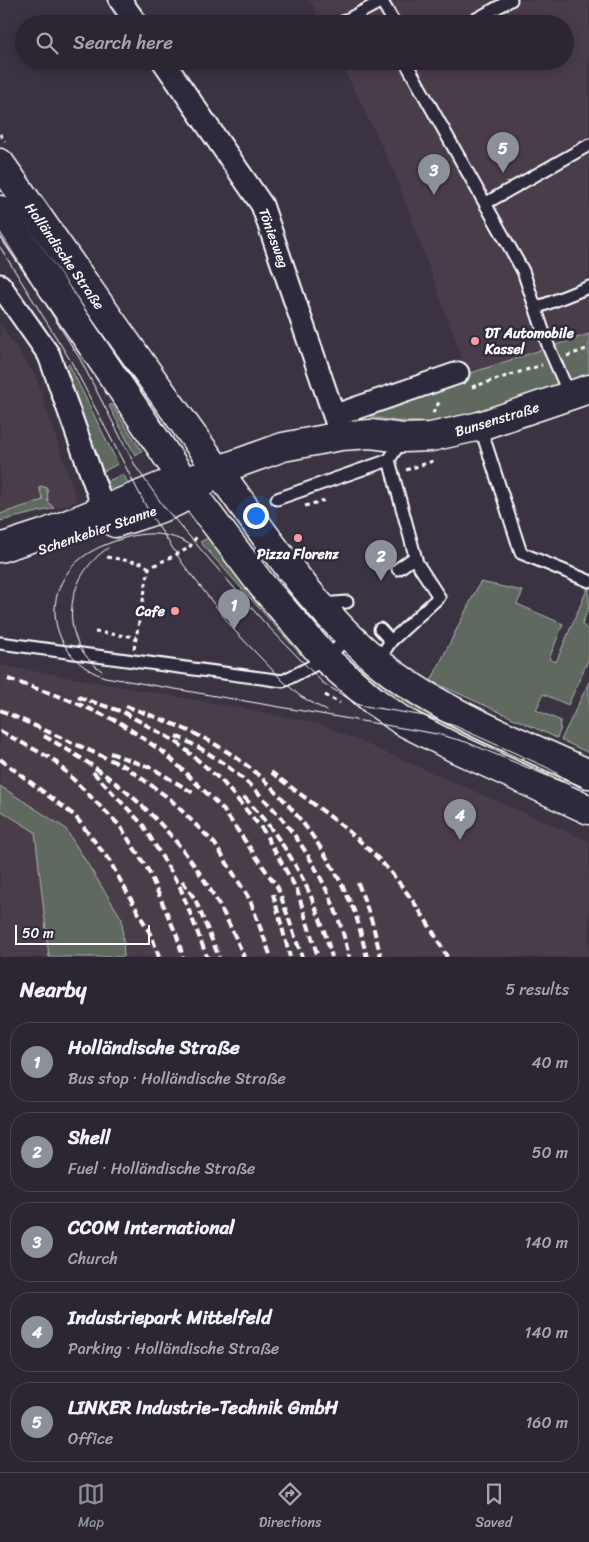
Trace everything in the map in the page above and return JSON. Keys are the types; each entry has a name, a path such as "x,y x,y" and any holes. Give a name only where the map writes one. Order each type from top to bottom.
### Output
{"main road":[{"name":"Holländische Straße","path":"0,164 259,530 336,607 348,637 384,651 409,685 442,704 589,774"},
{"name":"Holländische Straße","path":"0,210 189,488 261,584 326,658 374,701 402,721 457,749 589,810"},
{"name":"Bunsenstraße","path":"217,470 338,425 371,434 396,449 431,437 480,426 580,393"},
{"path":"189,488 217,470"},
{"name":"Schenkebier Stanne","path":"0,548 104,510 162,486 189,488"},
{"name":"Schenkebier Stanne","path":"0,563 164,507 189,488"}],"street":[{"path":"120,0 131,15"},
{"name":"Töniesweg","path":"169,70 262,204 338,425"},
{"path":"0,285 49,356 104,510"},
{"name":"Bunsenstraße","path":"338,425 464,380"}],"lane":[{"path":"355,15 381,0 390,15"},
{"path":"484,15 511,0"},
{"path":"410,70 523,270 555,361 580,393"},
{"path":"486,203 589,145"},
{"path":"536,308 589,287"},
{"path":"480,426 521,553 589,581"},
{"path":"384,651 439,597 417,563 396,449"},
{"name":"Bunsenstraße","path":"277,499 396,449"},
{"path":"398,569 416,557"},
{"path":"380,629 384,651"},
{"path":"0,643 283,681 326,658 348,637"}],"path":[{"path":"464,380 555,361 589,348"},
{"path":"432,416 441,399 441,391"},
{"path":"149,568 189,548 194,543 198,533"},
{"path":"107,557 142,563 149,568"},
{"path":"132,662 149,568"},
{"path":"94,632 136,637"}],"shaded area":[{"path":"310,0 589,0 589,334 468,374 393,169 344,70 574,70 574,15 318,15"},
{"path":"0,324 36,377 77,501 38,514 0,521"},
{"path":"0,665 320,724 589,841 589,957 0,957"}],"green space":[{"path":"589,334 589,378 507,405 438,423 395,421 365,416 468,374"},
{"path":"69,364 118,464 100,473 65,366"},
{"path":"111,404 142,451 135,455 109,406"},
{"path":"123,474 129,485 115,490 104,483"},
{"path":"39,487 47,488 48,502 54,508 0,521 0,514 43,500"},
{"path":"208,538 301,652 301,655 200,542"},
{"path":"480,582 523,591 517,604 563,624 549,659 556,662 589,585 589,607 582,624 589,631 589,658 568,705 543,694 536,710 561,721 559,727 561,728 557,738 431,681"},
{"path":"349,659 384,686 568,773 561,786 432,730 345,660"},
{"path":"589,682 589,753 561,740"},
{"path":"0,786 65,828 122,919 124,957 49,957 35,832 0,810"}],"tram line":[{"path":"0,232 80,359 136,467 164,507 263,621 323,683 359,705 425,716 455,726 548,768 589,793"},
{"path":"0,247 72,363 149,512 183,564 234,630 283,681 300,696 327,711"},
{"path":"191,545 166,535 130,536 88,553 77,562 62,582 56,599 55,615 58,631 65,646 75,659 89,670 105,677 437,734 466,742 562,782"},
{"path":"102,671 88,658 78,643 73,626 72,609 75,591 82,575 93,560 108,548"}],"railway":[{"path":"8,679 67,699 119,722 166,754 222,808 278,888 302,957"},
{"path":"78,697 123,712 178,743 222,781 263,830 297,890 318,957"},
{"path":"126,706 178,726 226,751 246,765 283,799 315,840 342,884 357,918 367,957"},
{"path":"0,710 126,767 170,799 215,844 250,900 271,957"},
{"path":"0,731 54,760 120,826 148,870 177,936 183,957"},
{"path":"44,736 110,779 138,802 164,828 188,856 209,887 244,957"},
{"path":"176,736 208,753 237,774 264,799 288,827 309,857 326,889 340,923 349,957"},
{"path":"110,753 152,768 195,794"},
{"path":"0,759 75,816 109,860 152,937 159,957"},
{"path":"93,772 143,825 180,887 207,957"},
{"path":"271,772 334,820 379,859 415,904 447,957"},
{"path":"244,797 275,834 298,871 317,911 332,957"},
{"path":"182,881 195,899 219,957"},
{"path":"358,883 372,922 381,957"},
{"path":"273,894 290,957"}],"place":[{"name":"LINKER Industrie-Technik GmbH","path":"503,173"},
{"name":"CCOM International","path":"434,195"},
{"name":"DT Automobile Kassel","path":"475,341"},
{"name":"Pizza Florenz","path":"298,538"},
{"name":"Shell","path":"381,581"},
{"name":"Cafe","path":"175,611"},
{"name":"Holländische Straße","path":"234,630"},
{"name":"Industriepark Mittelfeld","path":"460,840"}]}
